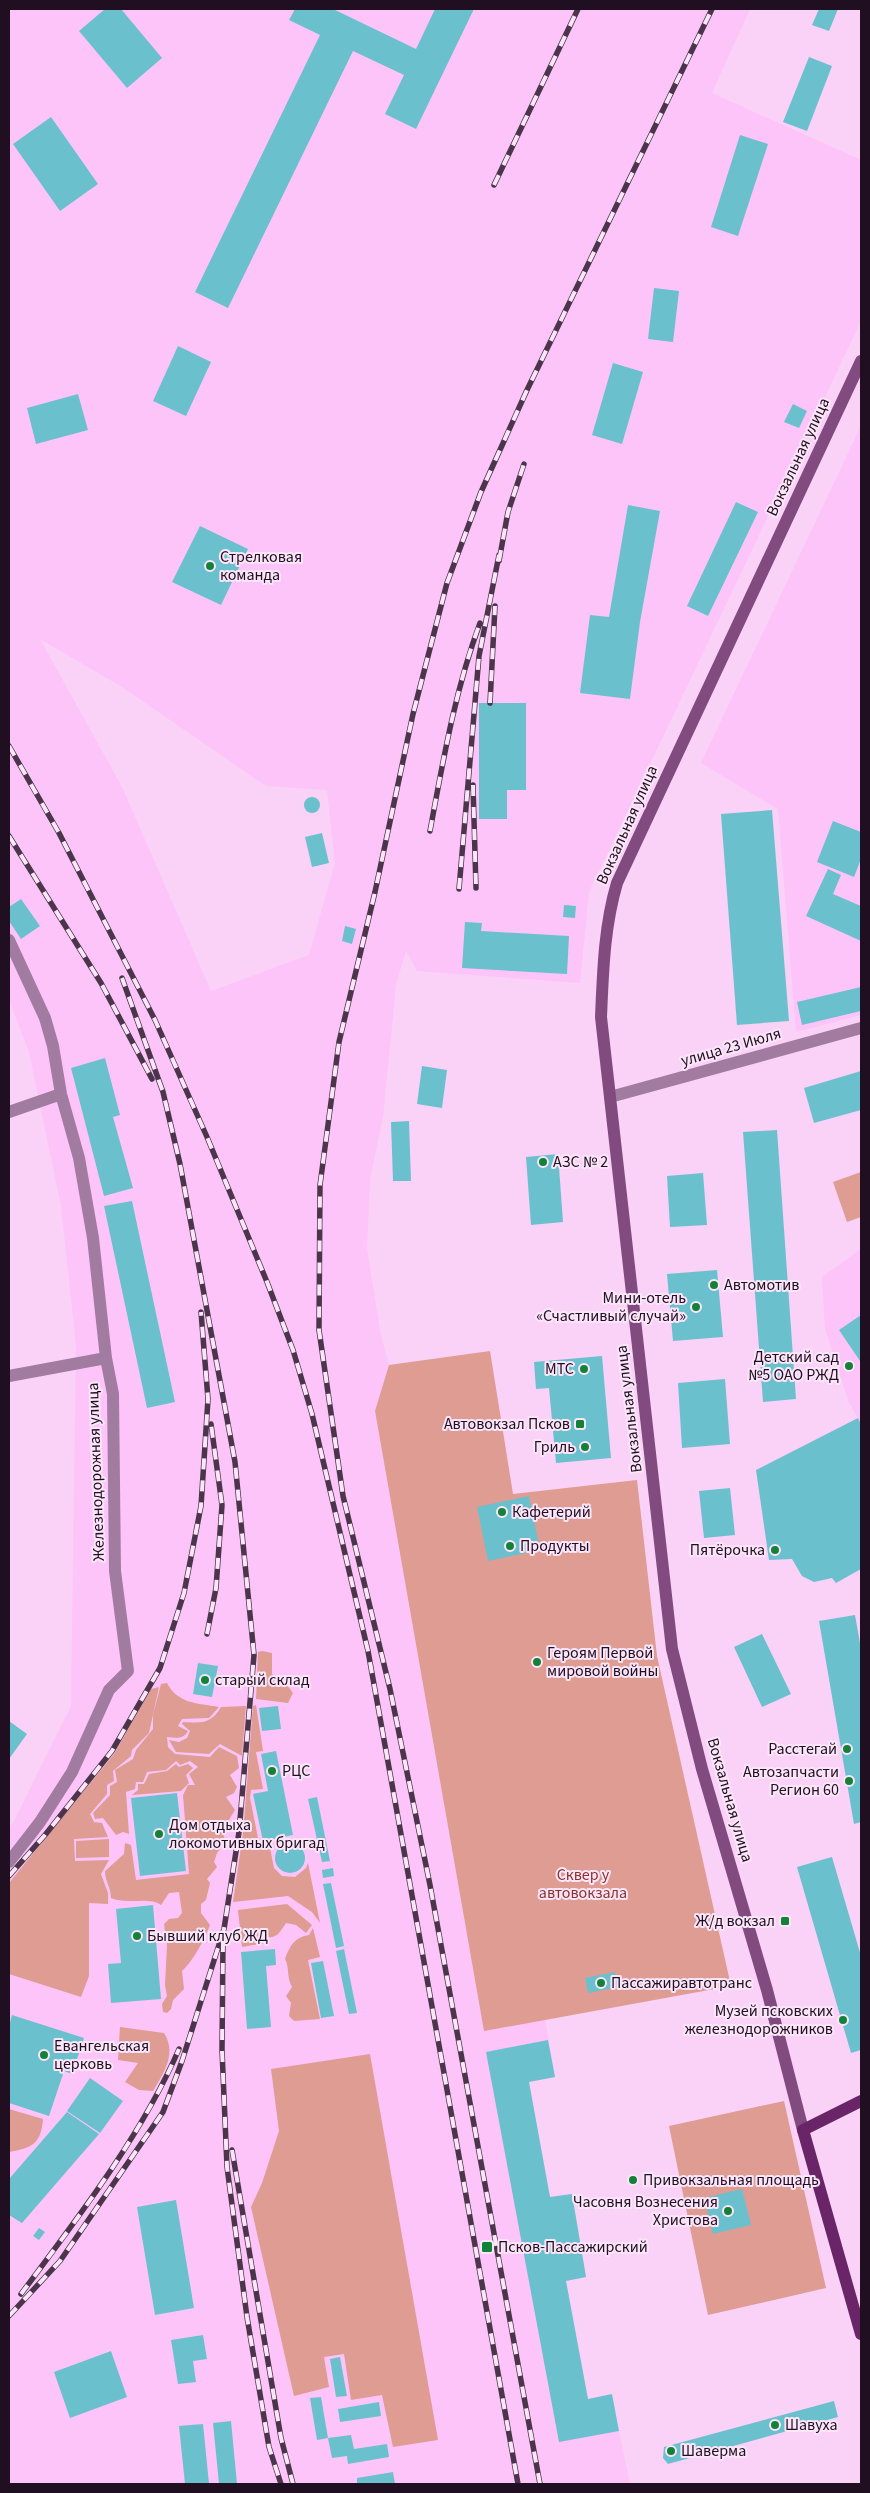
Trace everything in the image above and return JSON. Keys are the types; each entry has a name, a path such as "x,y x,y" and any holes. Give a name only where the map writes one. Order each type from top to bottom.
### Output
{"main road":[{"name":"Вокзальная улица","path":"861,361 617,883 610,907 604,944 601,1017 672,1649 702,1769 764,1981 803,2130 861,2334"},
{"path":"803,2130 861,2101"}],"street":[{"name":"Железнодорожная улица","path":"9,940 45,1018 53,1046 61,1094 79,1158 92,1229 106,1358 113,1394 115,1571 128,1672 109,1690 72,1772 40,1822 9,1862"},
{"name":"улица 23 Июля","path":"610,1097 861,1028"},
{"path":"9,1112 61,1094"},
{"path":"9,1376 106,1358"}],"shaded area":[{"path":"9,9 750,9 712,93 861,160 861,321 589,892 580,983 417,971 406,951 396,984 383,1117 370,1179 367,1248 380,1331 389,1365 375,1411 484,2031 545,2019 555,2077 529,2082 550,2197 572,2194 586,2277 566,2281 588,2399 619,2431 630,2484 9,2484 9,1828 71,1706 76,1345 61,1206 29,1052 9,1000","holes":["40,639 122,687 266,786 327,790 335,863 309,955 211,991 122,787"]},
{"path":"861,426 861,1015 796,1032 778,809 701,763"},
{"name":"Детский сад №5 ОАО РЖД","path":"861,1249 861,1423 849,1403 825,1329 822,1277"}],"green space":[{"path":"861,1172 861,1217 847,1222 833,1182"},
{"name":"Сквер у автовокзала","path":"490,1351 513,1494 637,1480 657,1656 731,1986 484,2031 375,1411 389,1365"},
{"path":"258,1652 272,1653 272,1674 287,1685 293,1693 288,1703 256,1699"},
{"path":"167,1683 171,1690 182,1699 219,1707 209,1718 182,1719 178,1726 188,1731 182,1737 167,1737 168,1747 175,1754 210,1757 219,1747 237,1756 239,1768 230,1775 237,1787 234,1793 226,1797 235,1810 222,1831 226,1842 217,1853 214,1862 217,1867 207,1879 210,1883 206,1900 201,1904 201,1913 210,1925 198,1950 182,1971 184,1989 173,2000 171,2009 167,2013 163,2012 162,2004 167,1996 165,1985 167,1946 164,1924 169,1919 178,1918 182,1913 179,1892 169,1893 161,1905 150,1901 117,1900 111,1898 105,1871 124,1854 125,1843 131,1845 136,1880 189,1874 183,1795 188,1785 195,1785 189,1774 198,1767 190,1761 180,1765 176,1761 166,1770 147,1772 143,1782 136,1782 135,1789 126,1792 129,1834 123,1832 116,1835 103,1818 95,1819 93,1813 110,1795 110,1786 117,1782 115,1770 133,1759 136,1750 153,1729 153,1715 161,1684"},
{"path":"159,1687 149,1733 132,1750 131,1756 113,1771 114,1781 107,1785 107,1794 90,1814 94,1822 102,1823 108,1837 74,1839 75,1861 109,1860 101,1874 108,1893 108,1904 89,1903 89,1976 81,1997 9,1974 9,1883 114,1754 151,1689"},
{"path":"256,1705 263,1751 256,1752 263,1789 251,1790 250,1798 259,1843 269,1843 274,1868 282,1876 295,1877 306,1868 308,1863 320,1923 312,1912 288,1896 233,1902 243,1833 253,1706"},
{"path":"246,1706 242,1756 220,1744 209,1754 176,1752 169,1740 179,1742 187,1738 190,1731 182,1724 183,1722 205,1721 214,1717 221,1707"},
{"path":"176,1764 179,1767 188,1764 193,1768 186,1775 189,1783 181,1791 132,1795 138,1790 138,1784 144,1784 149,1774 167,1771"},
{"path":"109,1839 109,1857 76,1858 76,1841"},
{"path":"287,1904 312,1925 306,1933 296,1925 286,1923 275,1936 265,1937 265,1943 242,1947 238,1910"},
{"path":"313,1928 320,1957 308,1960 320,2019 294,2021 289,2016 291,2003 286,1996 292,1987 285,1959 294,1942 309,1935"},
{"path":"120,2027 164,2033 168,2040 168,2063 153,2091 139,2090 125,2082 138,2063 118,2060"},
{"path":"370,2054 438,2440 393,2447 382,2395 351,2400 344,2354 324,2357 329,2387 294,2396 251,2207 262,2183 279,2131 271,2069"},
{"path":"784,2101 826,2288 708,2315 669,2126"},
{"path":"9,2109 43,2119 40,2134 34,2143 24,2149 9,2152"}],"building":[{"path":"105,9 121,9 162,58 127,88 79,31"},
{"path":"295,9 333,9 416,49 435,9 474,9 416,129 385,114 404,75 353,51 228,308 195,292 320,35 289,20"},
{"path":"819,9 838,9 829,31 812,25"},
{"path":"809,57 832,66 807,131 783,122"},
{"path":"51,117 98,184 60,211 13,144"},
{"path":"740,135 768,144 738,236 711,227"},
{"path":"654,288 679,291 673,342 648,339"},
{"path":"178,346 211,362 186,416 153,401"},
{"path":"613,363 643,372 622,444 592,435"},
{"path":"78,394 88,430 36,444 27,408"},
{"path":"793,404 807,411 799,428 784,422"},
{"path":"736,502 758,512 708,616 687,606"},
{"path":"628,505 660,511 640,622 630,699 580,693 590,615 609,617"},
{"name":"Стрелковая команда","path":"200,526 248,549 221,605 172,582"},
{"path":"479,703 526,703 526,790 507,790 507,819 479,819"},
{"path":"312,797 320,805 312,813 304,805"},
{"path":"772,810 789,1021 737,1025 721,814"},
{"path":"833,821 861,832 861,859 854,877 817,862"},
{"path":"322,833 329,863 312,867 305,837"},
{"path":"828,869 841,875 833,894 861,906 861,941 806,916"},
{"path":"21,899 40,926 21,939 9,921 9,907"},
{"path":"564,905 576,906 575,918 563,917"},
{"path":"465,922 482,923 481,931 569,936 567,974 462,968"},
{"path":"345,926 356,929 352,944 342,941"},
{"path":"861,987 861,1011 802,1025 797,1002"},
{"path":"105,1058 120,1115 113,1117 133,1188 104,1196 71,1068"},
{"path":"422,1066 447,1070 442,1108 417,1104"},
{"path":"861,1071 861,1110 814,1123 804,1088"},
{"path":"409,1121 411,1181 393,1181 391,1122"},
{"path":"777,1130 796,1399 763,1402 743,1132"},
{"path":"558,1154 563,1222 531,1225 526,1157"},
{"path":"703,1173 707,1225 670,1227 667,1176"},
{"path":"132,1201 175,1402 147,1408 104,1206"},
{"path":"717,1270 723,1337 673,1341 667,1274"},
{"path":"861,1315 861,1360 860,1361 839,1330"},
{"name":"Автовокзал Псков","path":"602,1356 611,1458 556,1463 549,1388 536,1389 534,1362"},
{"path":"725,1379 730,1444 682,1448 678,1383"},
{"path":"858,1418 861,1424 861,1569 836,1583 832,1578 814,1582 802,1576 792,1559 769,1560 756,1470"},
{"path":"730,1488 735,1535 704,1538 699,1491"},
{"path":"529,1496 540,1550 488,1561 477,1507"},
{"path":"855,1615 861,1649 861,1822 854,1824 819,1621"},
{"path":"762,1634 791,1694 762,1707 734,1647"},
{"name":"старый склад","path":"198,1663 218,1666 212,1697 193,1694"},
{"path":"278,1706 281,1729 262,1731 259,1708"},
{"path":"9,1721 27,1734 9,1759"},
{"path":"276,1751 293,1835 263,1841 253,1794 268,1791 261,1754"},
{"name":"Дом отдыха локомотивных бригад","path":"177,1793 186,1871 140,1876 131,1798"},
{"path":"317,1797 330,1861 322,1862 308,1799"},
{"path":"290,1843 301,1847 305,1858 301,1869 290,1873 279,1869 275,1858 279,1847"},
{"path":"832,1857 861,1956 861,2050 851,2053 797,1867"},
{"path":"333,1868 334,1876 323,1878 322,1870"},
{"path":"331,1883 344,1946 336,1948 323,1884"},
{"name":"Бывший клуб ЖД","path":"153,1905 161,1999 111,2003 108,1964 121,1963 116,1909"},
{"path":"275,1949 276,1965 266,1966 271,2027 247,2029 241,1952"},
{"path":"344,1949 357,2013 349,2014 336,1951"},
{"path":"323,1961 334,2016 321,2018 311,1963"},
{"name":"Пассажиравтотранс","path":"615,1972 618,1987 588,1993 585,1978"},
{"name":"Евангельская церковь","path":"12,2015 84,2038 72,2074 64,2071 49,2116 9,2103 9,2026"},
{"path":"548,2040 555,2077 529,2082 550,2197 572,2194 586,2277 566,2281 588,2399 612,2394 619,2431 559,2442 486,2052"},
{"path":"90,2078 123,2101 100,2133 67,2111"},
{"path":"67,2112 99,2134 22,2223 9,2215 9,2179"},
{"name":"Часовня Вознесения Христова","path":"742,2189 751,2225 713,2234 704,2198"},
{"path":"176,2200 194,2308 155,2315 137,2207"},
{"path":"39,2228 45,2232 39,2240 33,2236"},
{"path":"203,2335 207,2359 193,2361 196,2382 178,2384 171,2340"},
{"path":"111,2351 127,2397 70,2418 54,2372"},
{"path":"340,2357 347,2396 336,2397 330,2359"},
{"path":"321,2397 328,2438 317,2440 310,2398"},
{"path":"834,2401 838,2417 668,2464 663,2458 664,2447"},
{"path":"379,2402 381,2416 340,2422 338,2409"},
{"path":"231,2421 237,2484 219,2484 213,2423"},
{"path":"203,2424 209,2484 185,2484 179,2426"},
{"path":"351,2435 354,2449 387,2444 389,2457 348,2464 347,2456 332,2458 328,2438"},
{"path":"393,2472 395,2484 357,2484 357,2478"}],"railway":[{"path":"494,185 578,9"},
{"path":"540,2484 430,1885 390,1689 343,1496 319,1330 320,1185 339,1042 375,892 413,714 447,583 481,492 527,390 712,9"},
{"path":"499,561 508,512 524,464"},
{"path":"459,889 479,656 499,555"},
{"path":"490,703 495,606"},
{"path":"430,831 445,752 463,674 480,623"},
{"path":"9,746 59,833 155,1020 207,1137 267,1282 293,1350 312,1414 368,1651 518,2484"},
{"path":"473,785 476,888"},
{"path":"9,836 101,983 152,1079"},
{"path":"9,2316 60,2261 163,2112 182,2061 224,1929 239,1832 254,1655 235,1462 180,1164 163,1092 122,978"},
{"path":"9,1876 45,1835 112,1751 160,1668 184,1593 201,1506 208,1399 201,1312"},
{"path":"207,1634 216,1588 222,1505 211,1424"},
{"path":"223,1941 222,2050 227,2167 247,2317 269,2447 281,2484"},
{"path":"21,2294 128,2145 147,2113 179,2049"},
{"path":"232,2150 281,2438 293,2484"}],"place":[{"name":"Стрелковая команда","path":"210,566"},
{"name":"АЗС № 2","path":"543,1162"},
{"name":"Автомотив","path":"714,1285"},
{"name":"Мини-отель «Счастливый случай»","path":"696,1307"},
{"name":"Детский сад №5 ОАО РЖД","path":"849,1366"},
{"name":"МТС","path":"584,1369"},
{"name":"Автовокзал Псков","path":"580,1424"},
{"name":"Гриль","path":"585,1447"},
{"name":"Кафетерий","path":"502,1512"},
{"name":"Продукты","path":"510,1546"},
{"name":"Пятёрочка","path":"775,1550"},
{"name":"Героям Первой мировой войны","path":"537,1662"},
{"name":"старый склад","path":"205,1680"},
{"name":"Расстегай","path":"847,1749"},
{"name":"РЦС","path":"272,1771"},
{"name":"Автозапчасти Регион 60","path":"849,1781"},
{"name":"Дом отдыха локомотивных бригад","path":"159,1834"},
{"name":"Ж/д вокзал","path":"785,1921"},
{"name":"Бывший клуб ЖД","path":"137,1936"},
{"name":"Пассажиравтотранс","path":"601,1983"},
{"name":"Музей псковских железнодорожников","path":"843,2020"},
{"name":"Евангельская церковь","path":"44,2055"},
{"name":"Привокзальная площадь","path":"633,2180"},
{"name":"Часовня Вознесения Христова","path":"728,2211"},
{"name":"Псков-Пассажирский","path":"487,2247"},
{"name":"Шавуха","path":"775,2425"},
{"name":"Шаверма","path":"671,2451"}]}
